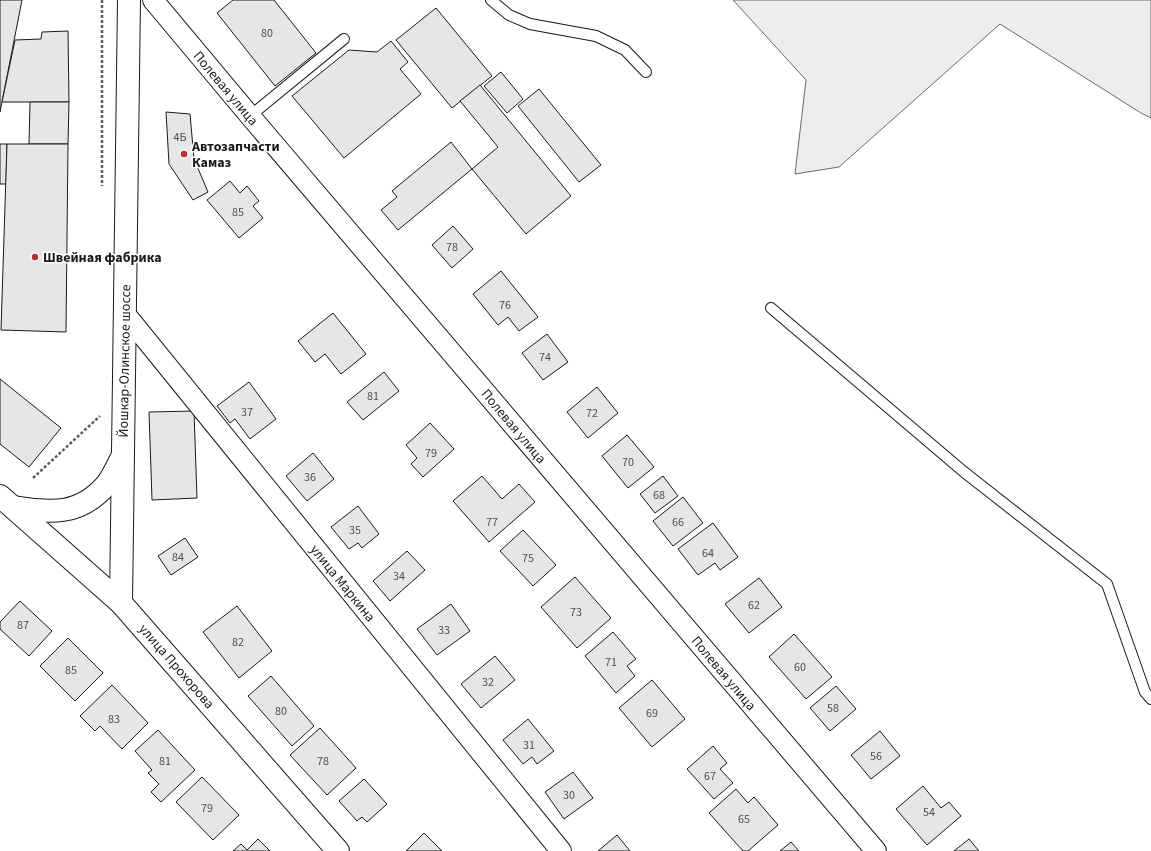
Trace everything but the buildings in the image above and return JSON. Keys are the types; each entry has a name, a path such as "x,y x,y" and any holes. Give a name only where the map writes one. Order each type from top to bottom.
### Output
{"main road":[{"name":"Йошкар-Олинское шоссе","path":"121,603 129,0"},
{"path":"6,502 55,512 77,506 93,498 108,483 122,456"},
{"name":"улица Прохорова","path":"6,502 121,603 338,851"}],"street":[{"name":"Полевая улица","path":"153,0 876,851"},
{"name":"улица Маркина","path":"126,314 561,851"}],"lane":[{"path":"491,0 509,15 530,24 596,36 624,50 646,72"},
{"path":"250,116 344,39"},
{"path":"771,308 964,472 1107,584 1145,692 1151,699"}],"path":[{"path":"34,478 103,414"}],"shaded area":[{"path":"733,0 1151,0 1151,118 1000,24 839,167 795,174 806,80"}],"place":[{"name":"Автозапчасти Камаз","path":"184,154"},
{"name":"Швейная фабрика","path":"35,257"}]}
